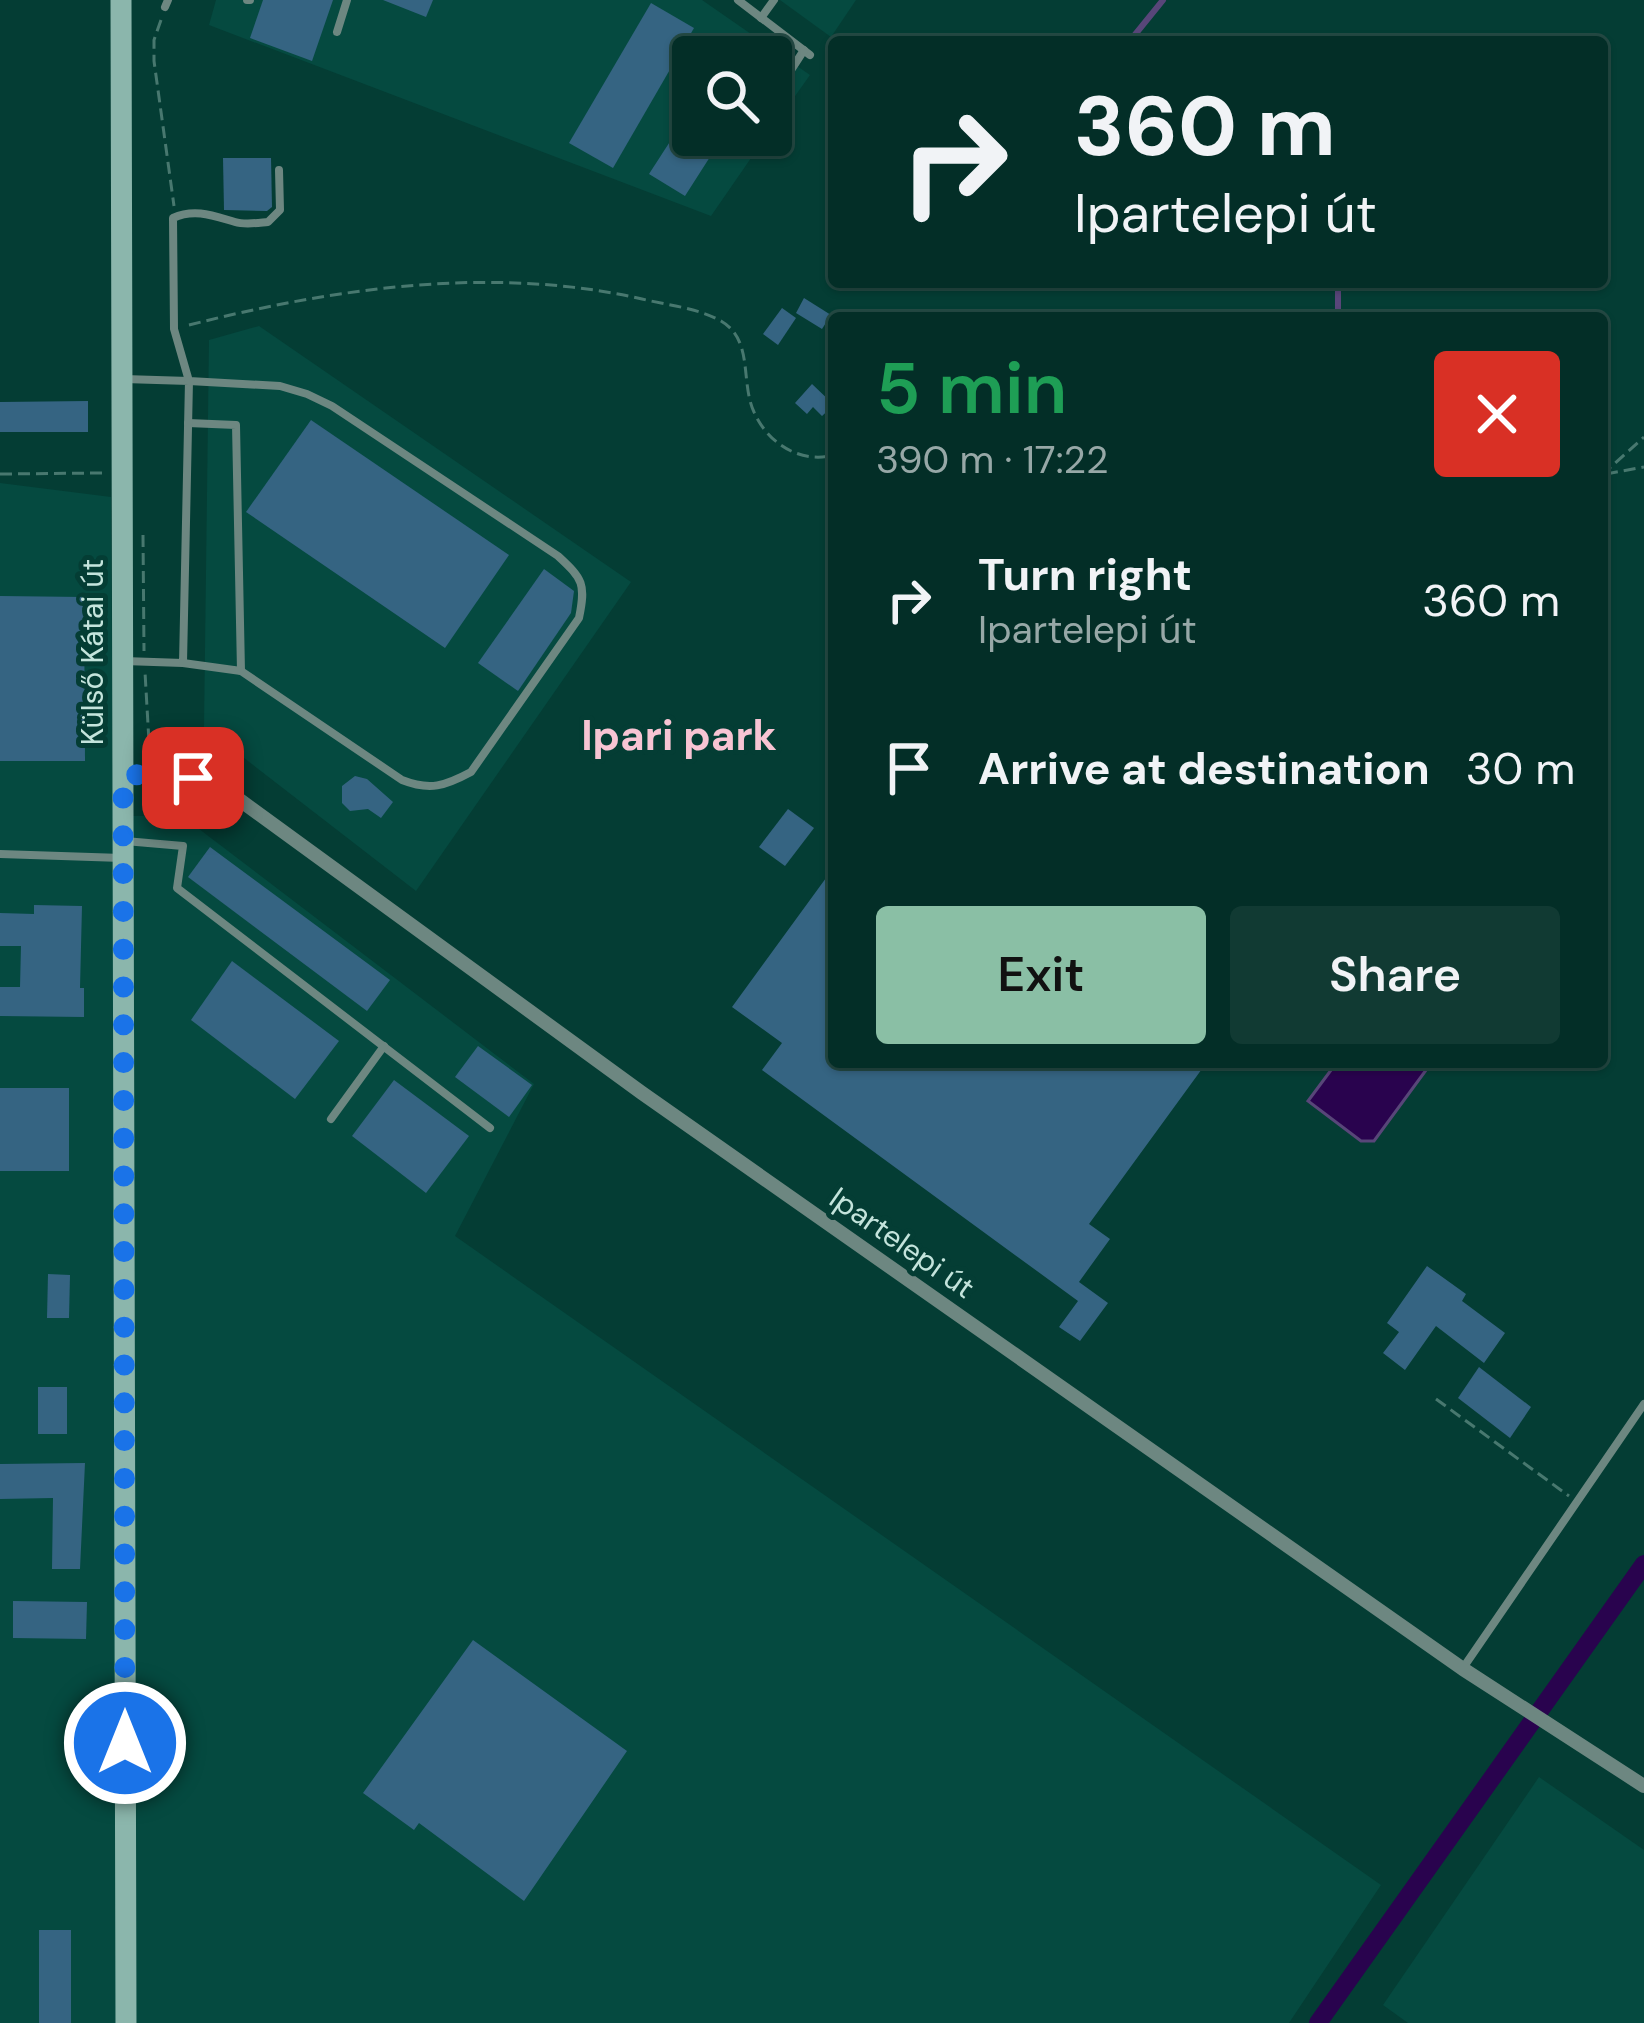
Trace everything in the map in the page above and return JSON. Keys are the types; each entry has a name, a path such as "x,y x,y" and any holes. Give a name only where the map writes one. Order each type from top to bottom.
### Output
{"main road":[{"name":"Külső Kátai út","path":"121,0 122,472 134,661 132,774 123,849 125,2023"}],"street":[{"name":"Ipartelepi út","path":"132,774 193,778 237,798 642,1093 1463,1670 1644,1786"}],"lane":[{"path":"338,32 347,0"},
{"path":"738,0 785,36"},
{"path":"761,18 774,0"},
{"path":"792,42 807,53 792,73"},
{"path":"183,663 189,381 174,329 176,216 217,214 239,224 268,222 280,210 279,170"},
{"path":"122,379 280,386 332,406 558,556 580,577 584,596 579,618 470,772 444,787 422,788 402,780 241,671 134,661"},
{"path":"188,423 236,425 241,671"},
{"path":"0,854 183,846 177,888 490,1127"},
{"path":"332,1119 384,1046"},
{"path":"1463,1670 1644,1404"}],"path":[{"path":"166,4 154,40 154,62 176,216"},
{"path":"174,329 233,314 413,286 529,280 624,295 691,310 724,323 743,345 754,414 787,451 814,460 828,456"},
{"path":"1608,470 1644,437"},
{"path":"1608,474 1644,467"},
{"path":"0,474 122,472"},
{"path":"132,774 148,742 134,661 143,531"},
{"path":"1436,1399 1575,1500"}],"shaded area":[{"path":"216,0 702,0 754,36 672,36 672,156 752,156 711,216 209,25"},
{"path":"780,0 856,0 830,36"},
{"path":"792,62 810,75 792,100"},
{"path":"259,326 631,582 416,891 204,727 209,340"},
{"path":"0,483 111,497 113,816 182,816 534,1084 455,1236 1381,1885 1289,2023 0,2023"},
{"path":"1333,1068 1428,1068 1374,1141 1361,1141 1308,1101"},
{"path":"1539,1777 1644,1850 1644,2023 1408,2023 1383,2005"}],"building":[{"path":"263,0 333,0 312,61 250,38"},
{"path":"383,0 433,0 426,17"},
{"path":"651,3 694,28 689,36 672,36 672,66 613,168 569,143"},
{"path":"672,138 672,156 711,156 685,196 649,174"},
{"path":"223,158 271,158 272,207 267,211 224,210"},
{"path":"804,298 828,313 828,320 822,329 796,313"},
{"path":"782,308 796,318 778,345 763,334"},
{"path":"812,384 828,399 828,410 822,416 813,407 807,414 795,403"},
{"path":"88,401 88,432 0,432 0,402"},
{"path":"311,420 509,555 445,648 246,512"},
{"path":"544,569 574,591 571,613 518,691 478,663"},
{"path":"0,596 84,597 85,761 0,761"},
{"path":"355,776 367,779 393,802 381,818 368,809 350,811 342,803 342,786"},
{"path":"788,809 814,828 785,866 759,847"},
{"path":"210,847 390,980 367,1011 188,877"},
{"path":"828,875 828,1068 1203,1068 1089,1224 1110,1239 1079,1282 1108,1303 1080,1341 1059,1327 1078,1301 762,1070 782,1043 732,1007"},
{"path":"34,905 82,906 84,1017 0,1016 0,987 20,987 21,946 0,946 0,913 34,914"},
{"path":"232,961 339,1041 295,1099 191,1020"},
{"path":"478,1046 532,1085 509,1117 455,1077"},
{"path":"394,1080 469,1136 426,1193 352,1136"},
{"path":"0,1088 69,1088 69,1171 0,1171"},
{"path":"1427,1266 1466,1294 1462,1301 1505,1333 1484,1363 1436,1326 1405,1370 1383,1353 1399,1332 1387,1323"},
{"path":"48,1274 70,1275 69,1318 47,1318"},
{"path":"1479,1367 1531,1407 1510,1438 1458,1398"},
{"path":"38,1387 67,1387 67,1434 38,1434"},
{"path":"85,1463 80,1569 52,1569 53,1498 0,1499 0,1464"},
{"path":"13,1601 87,1602 86,1639 13,1638"},
{"path":"473,1640 627,1751 524,1901 419,1823 414,1830 363,1793"},
{"path":"39,1930 71,1930 71,2023 39,2023"}],"waterway":[{"path":"1134,36 1163,0"},
{"path":"1338,288 1338,312"},
{"path":"1318,2023 1644,1564"}],"district":[{"name":"Ipari park","path":"679,735"}],"route":[{"path":"125,1743 123,774 193,778"}]}
